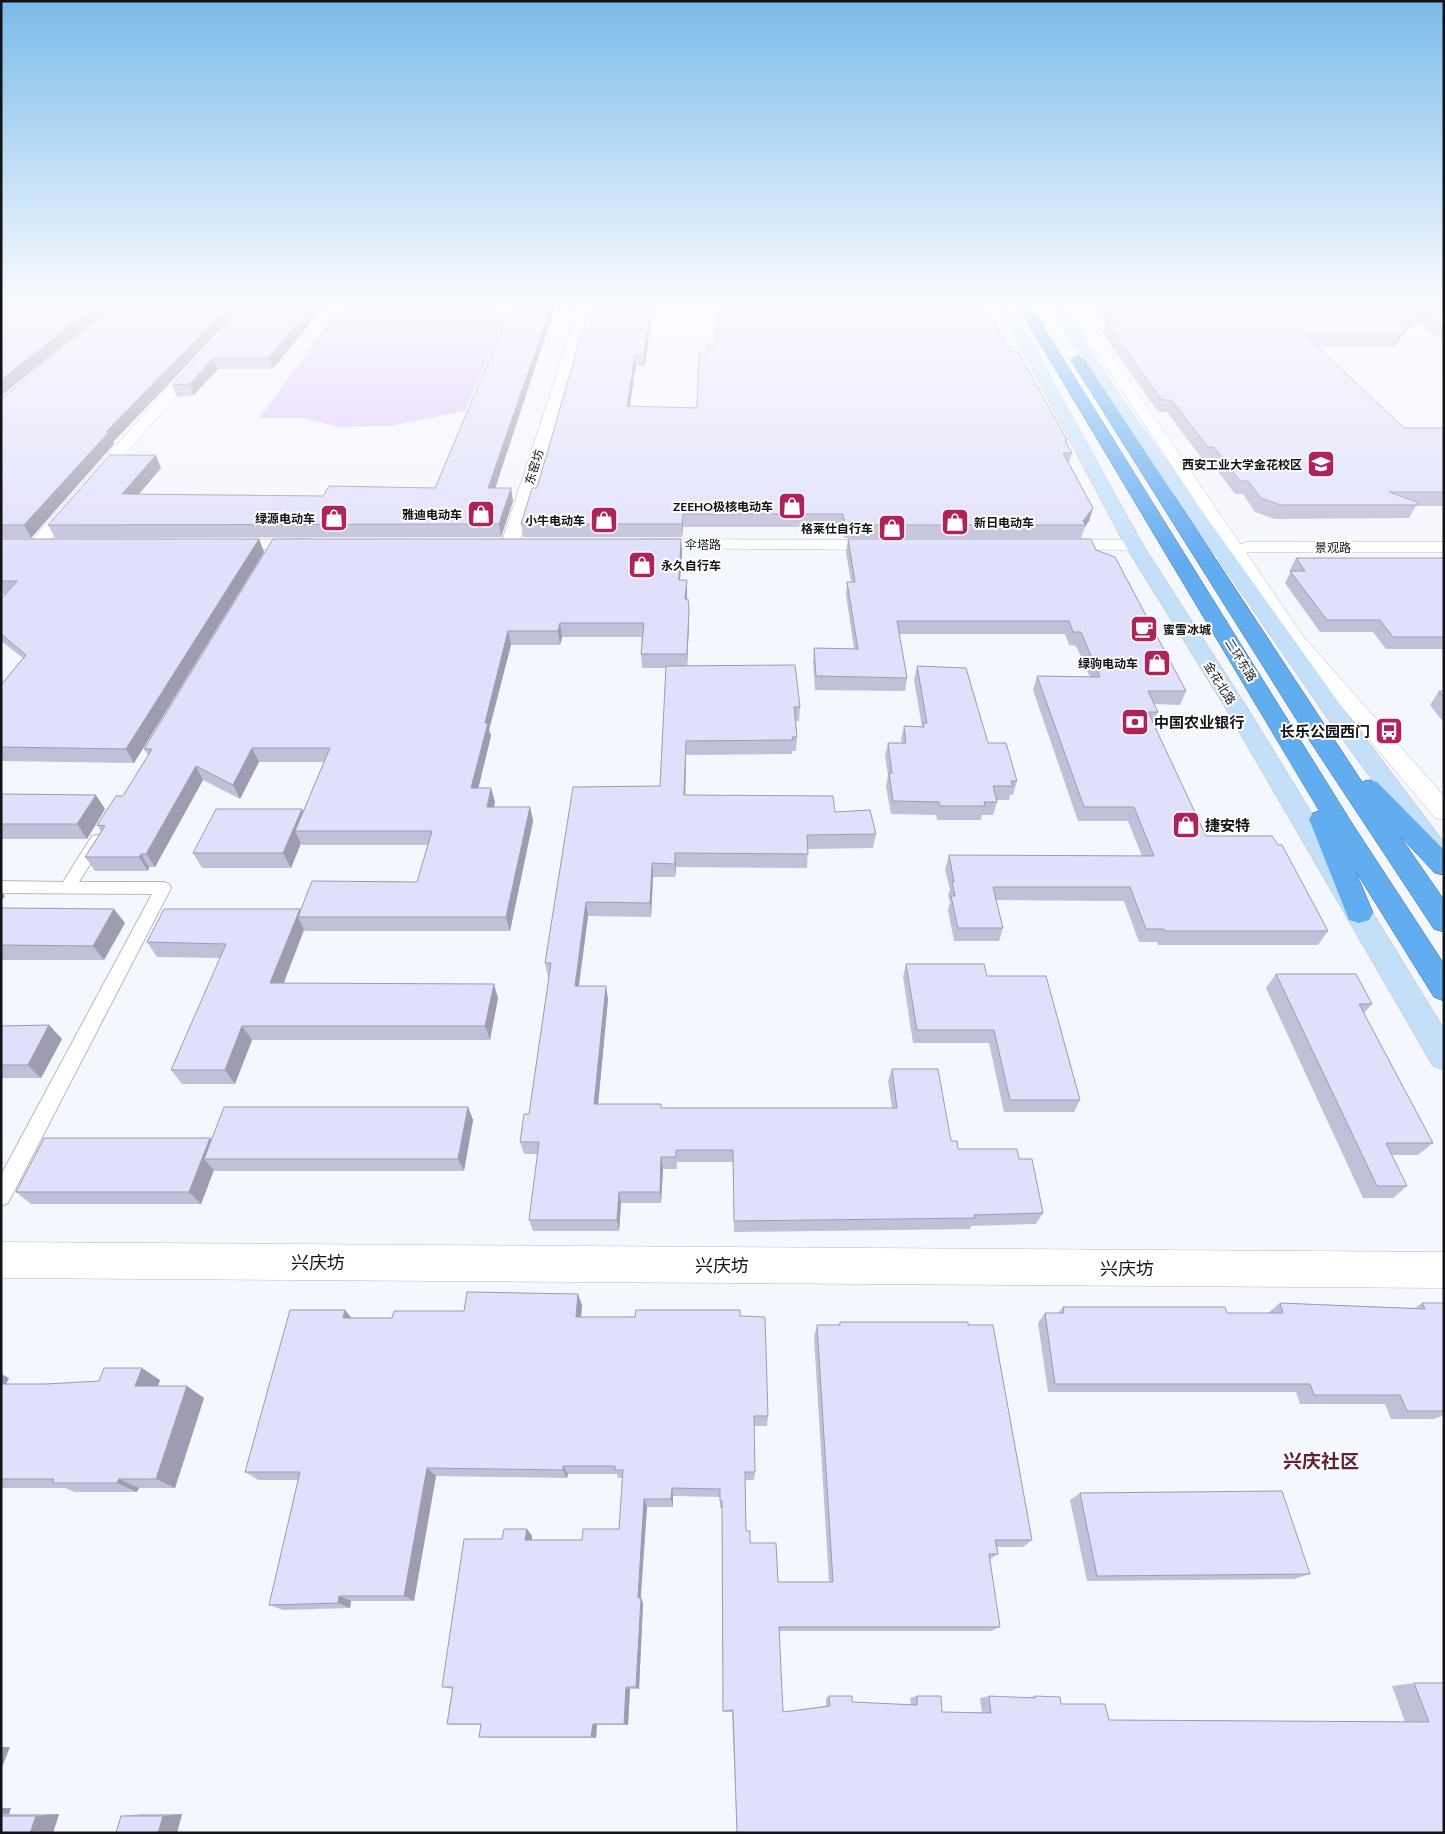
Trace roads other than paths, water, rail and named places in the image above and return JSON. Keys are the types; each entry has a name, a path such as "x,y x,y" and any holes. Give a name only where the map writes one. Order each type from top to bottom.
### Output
{"highway":[{"name":"二环东路","path":"1075,390 1344,831 1444,989"},
{"name":"二环东路","path":"1097,390 1322,741 1444,922"},
{"path":"1291,741 1359,913"},
{"path":"1322,741 1444,866"}],"main road":[{"name":"金花北路","path":"1050,390 1134,545 1359,913 1444,1057"},
{"path":"1110,390 1230,553 1348,733 1444,860"}],"street":[{"path":"56,546 28,546 174,390"},
{"name":"东窑坊","path":"510,544 559,390"},
{"path":"1126,390 1230,553 1296,640 1444,812"},
{"path":"206,545 324,544"},
{"path":"491,544 530,544"},
{"name":"伞塔路","path":"629,544 905,545"},
{"path":"1043,545 1134,545"},
{"name":"景观路","path":"1230,553 1247,547 1444,547"},
{"name":"兴庆坊","path":"1,1260 1444,1270"}],"lane":[{"path":"265,561 275,545"},
{"path":"68,887 104,828"},
{"path":"1,887 163,888 1,1196"}],"place":[{"name":"西安工业大学金花校区","path":"1321,464"},
{"name":"ZEEHO极核电动车","path":"792,506"},
{"name":"雅迪电动车","path":"481,514"},
{"name":"绿源电动车","path":"334,518"},
{"name":"小牛电动车","path":"604,520"},
{"name":"新日电动车","path":"955,522"},
{"name":"格莱仕自行车","path":"892,528"},
{"name":"永久自行车","path":"642,565"},
{"name":"蜜雪冰城","path":"1144,629"},
{"name":"绿驹电动车","path":"1157,663"},
{"name":"中国农业银行","path":"1135,722"},
{"name":"长乐公园西门","path":"1389,731"},
{"name":"捷安特","path":"1186,825"}],"district":[{"name":"兴庆社区","path":"1321,1460"}]}
